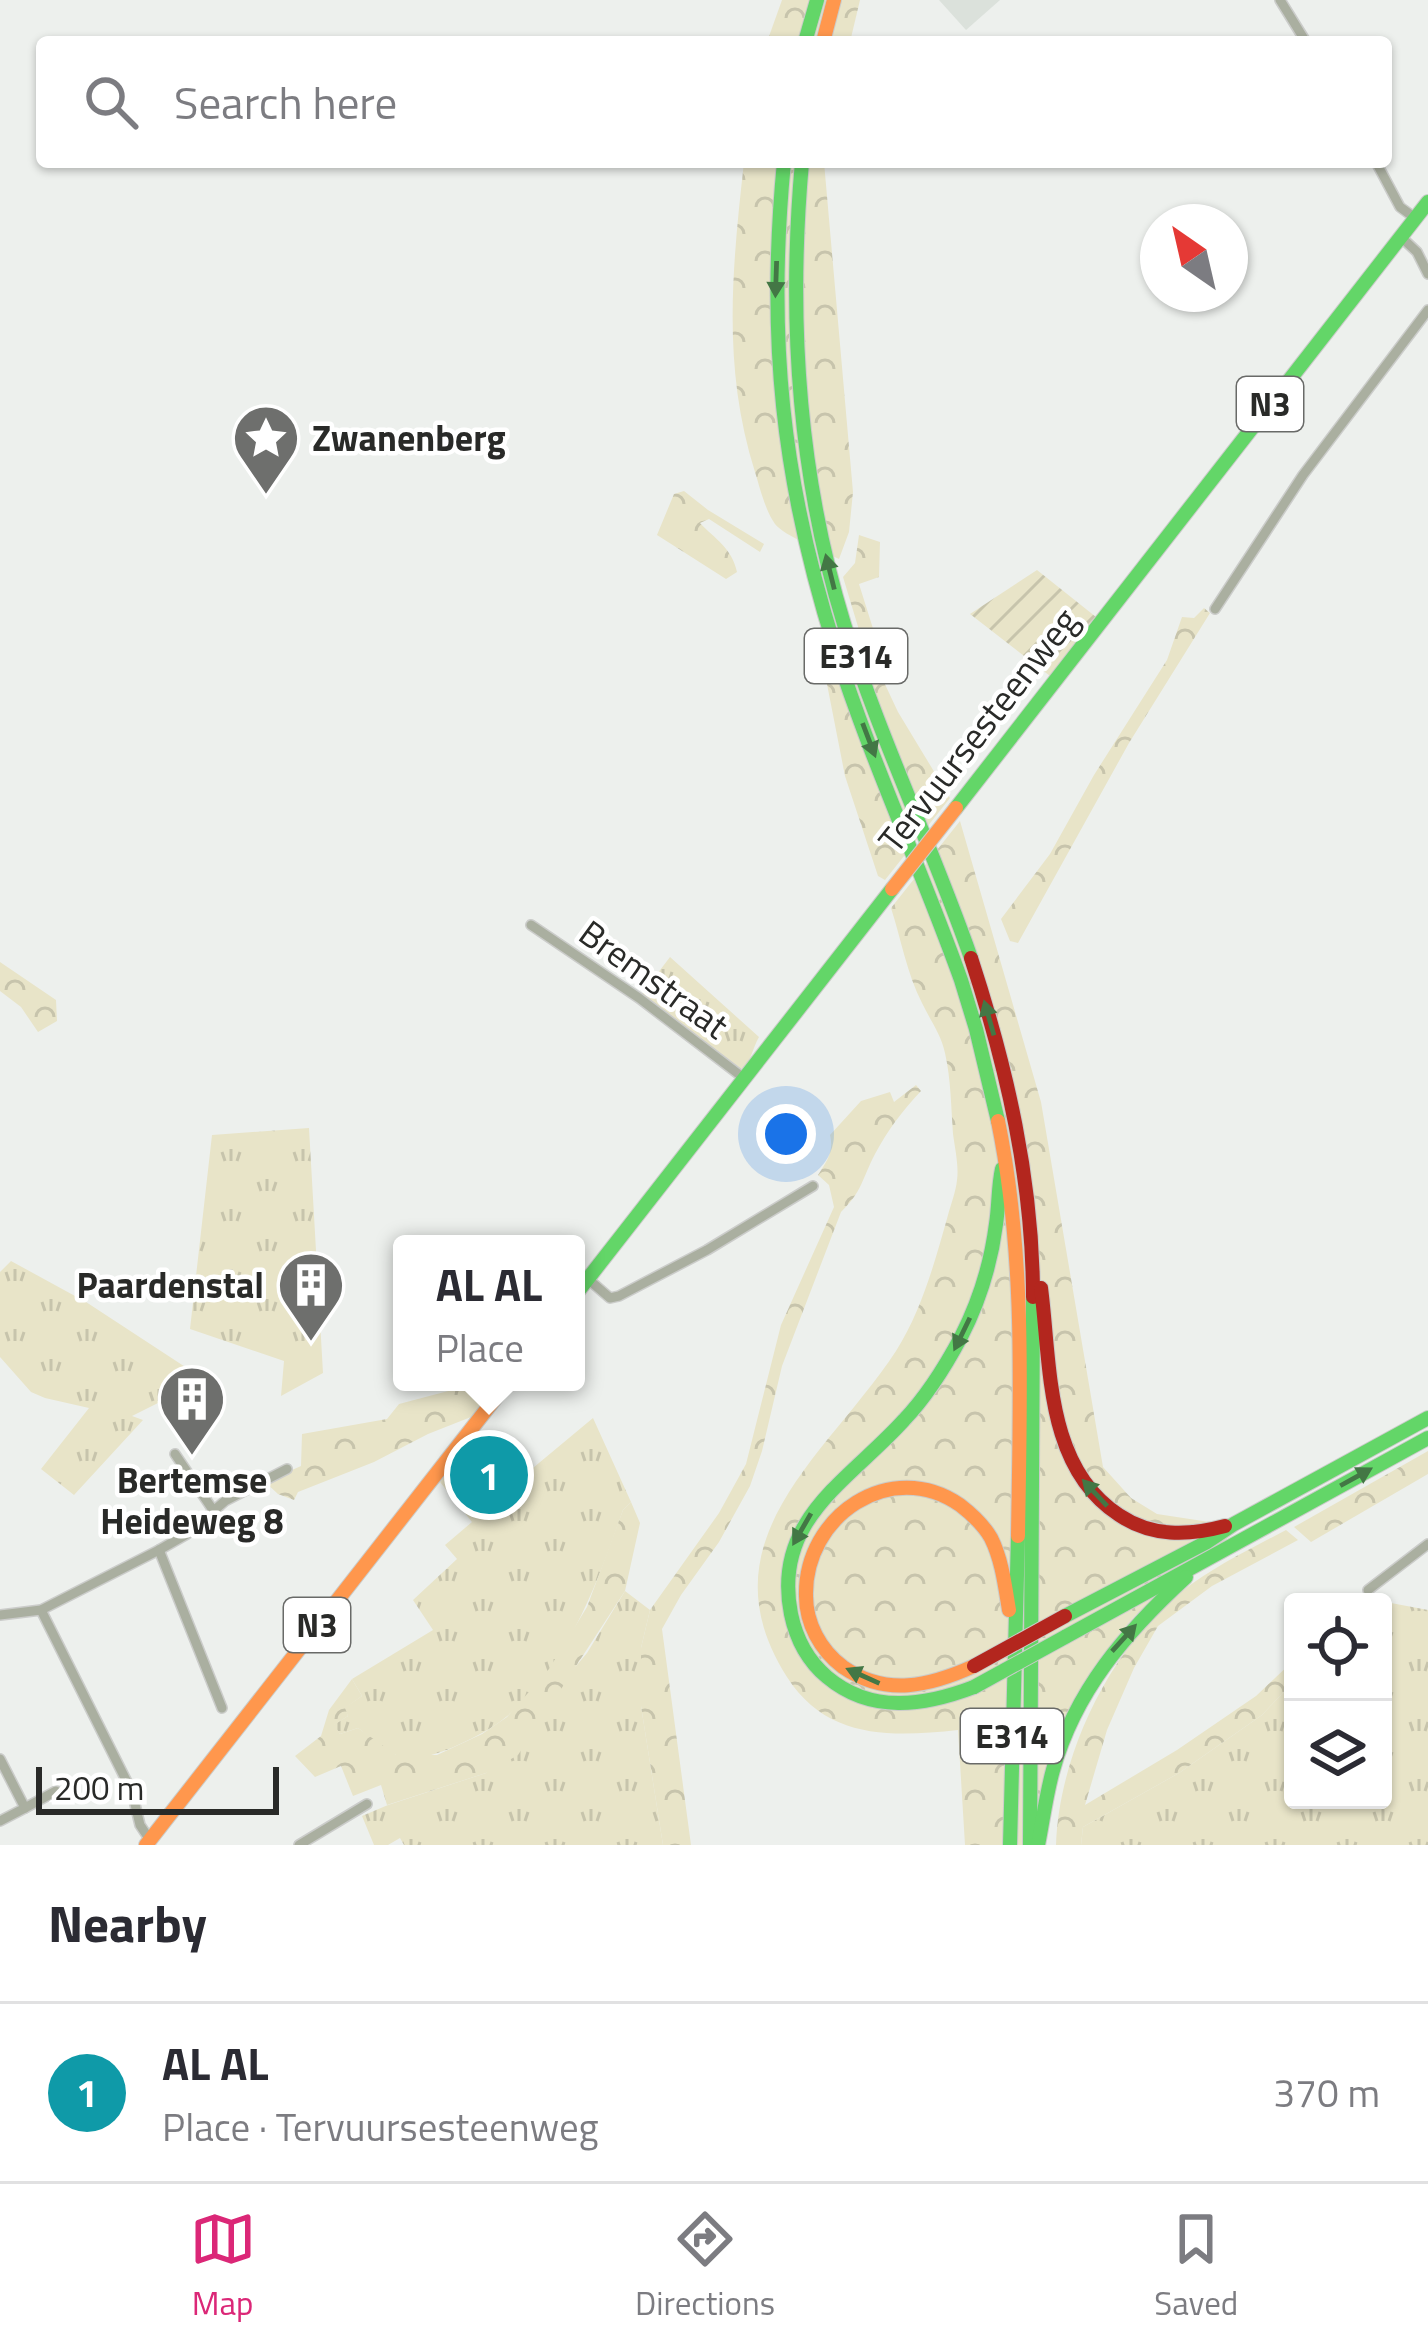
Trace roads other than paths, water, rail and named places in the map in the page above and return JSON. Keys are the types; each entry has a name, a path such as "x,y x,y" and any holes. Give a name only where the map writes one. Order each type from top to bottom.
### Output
{"main road":[{"path":"806,36 814,0"},
{"path":"825,36 834,0"},
{"name":"E314","path":"783,168 776,321 789,461 815,586 853,699 949,944 988,1075 1009,1181 1019,1319 1010,1845"},
{"name":"E314","path":"801,168 793,318 796,385 818,523 868,691 964,936 1017,1131 1033,1263 1034,1845"},
{"name":"Tervuursesteenweg","path":"585,1283 1428,202"},
{"path":"1005,1160 988,1263 977,1303 957,1345 905,1420 824,1496 792,1545 786,1577 788,1607 799,1640 809,1659 847,1691 869,1701 916,1706 945,1700 1428,1438"},
{"path":"1033,1263 1039,1276 1065,1447 1087,1488 1125,1519 1158,1532 1199,1532 1234,1524"},
{"name":"N3","path":"148,1842 501,1391"},
{"path":"1016,1627 994,1545 977,1518 929,1491 886,1490 849,1504 822,1531 810,1554 804,1592 809,1619 836,1662 870,1682 912,1688 933,1684 1207,1542 1428,1418"},
{"path":"1034,1845 1053,1768 1096,1673 1154,1606 1231,1547"}],"street":[{"path":"1280,0 1302,36"},
{"path":"1379,168 1400,207 1415,218"},
{"path":"1401,236 1417,252 1428,274"},
{"path":"1215,609 1304,476 1428,310"},
{"name":"Bremstraat","path":"531,925 745,1078"},
{"path":"588,1279 610,1298 619,1297 813,1186"},
{"path":"175,1454 213,1510"},
{"path":"0,1615 41,1610 159,1550 187,1534 213,1510 286,1468"},
{"path":"1368,1590 1428,1544"},
{"path":"159,1550 222,1708"},
{"path":"41,1610 132,1792 148,1842"},
{"path":"0,1759 25,1808"},
{"path":"0,1821 56,1791"},
{"path":"299,1845 367,1804"}],"place":[{"name":"Zwanenberg","path":"266,497"},
{"name":"Paardenstal","path":"311,1344"},
{"name":"Bertemse Heideweg 8","path":"192,1458"},
{"name":"AL AL","path":"489,1475"}]}
